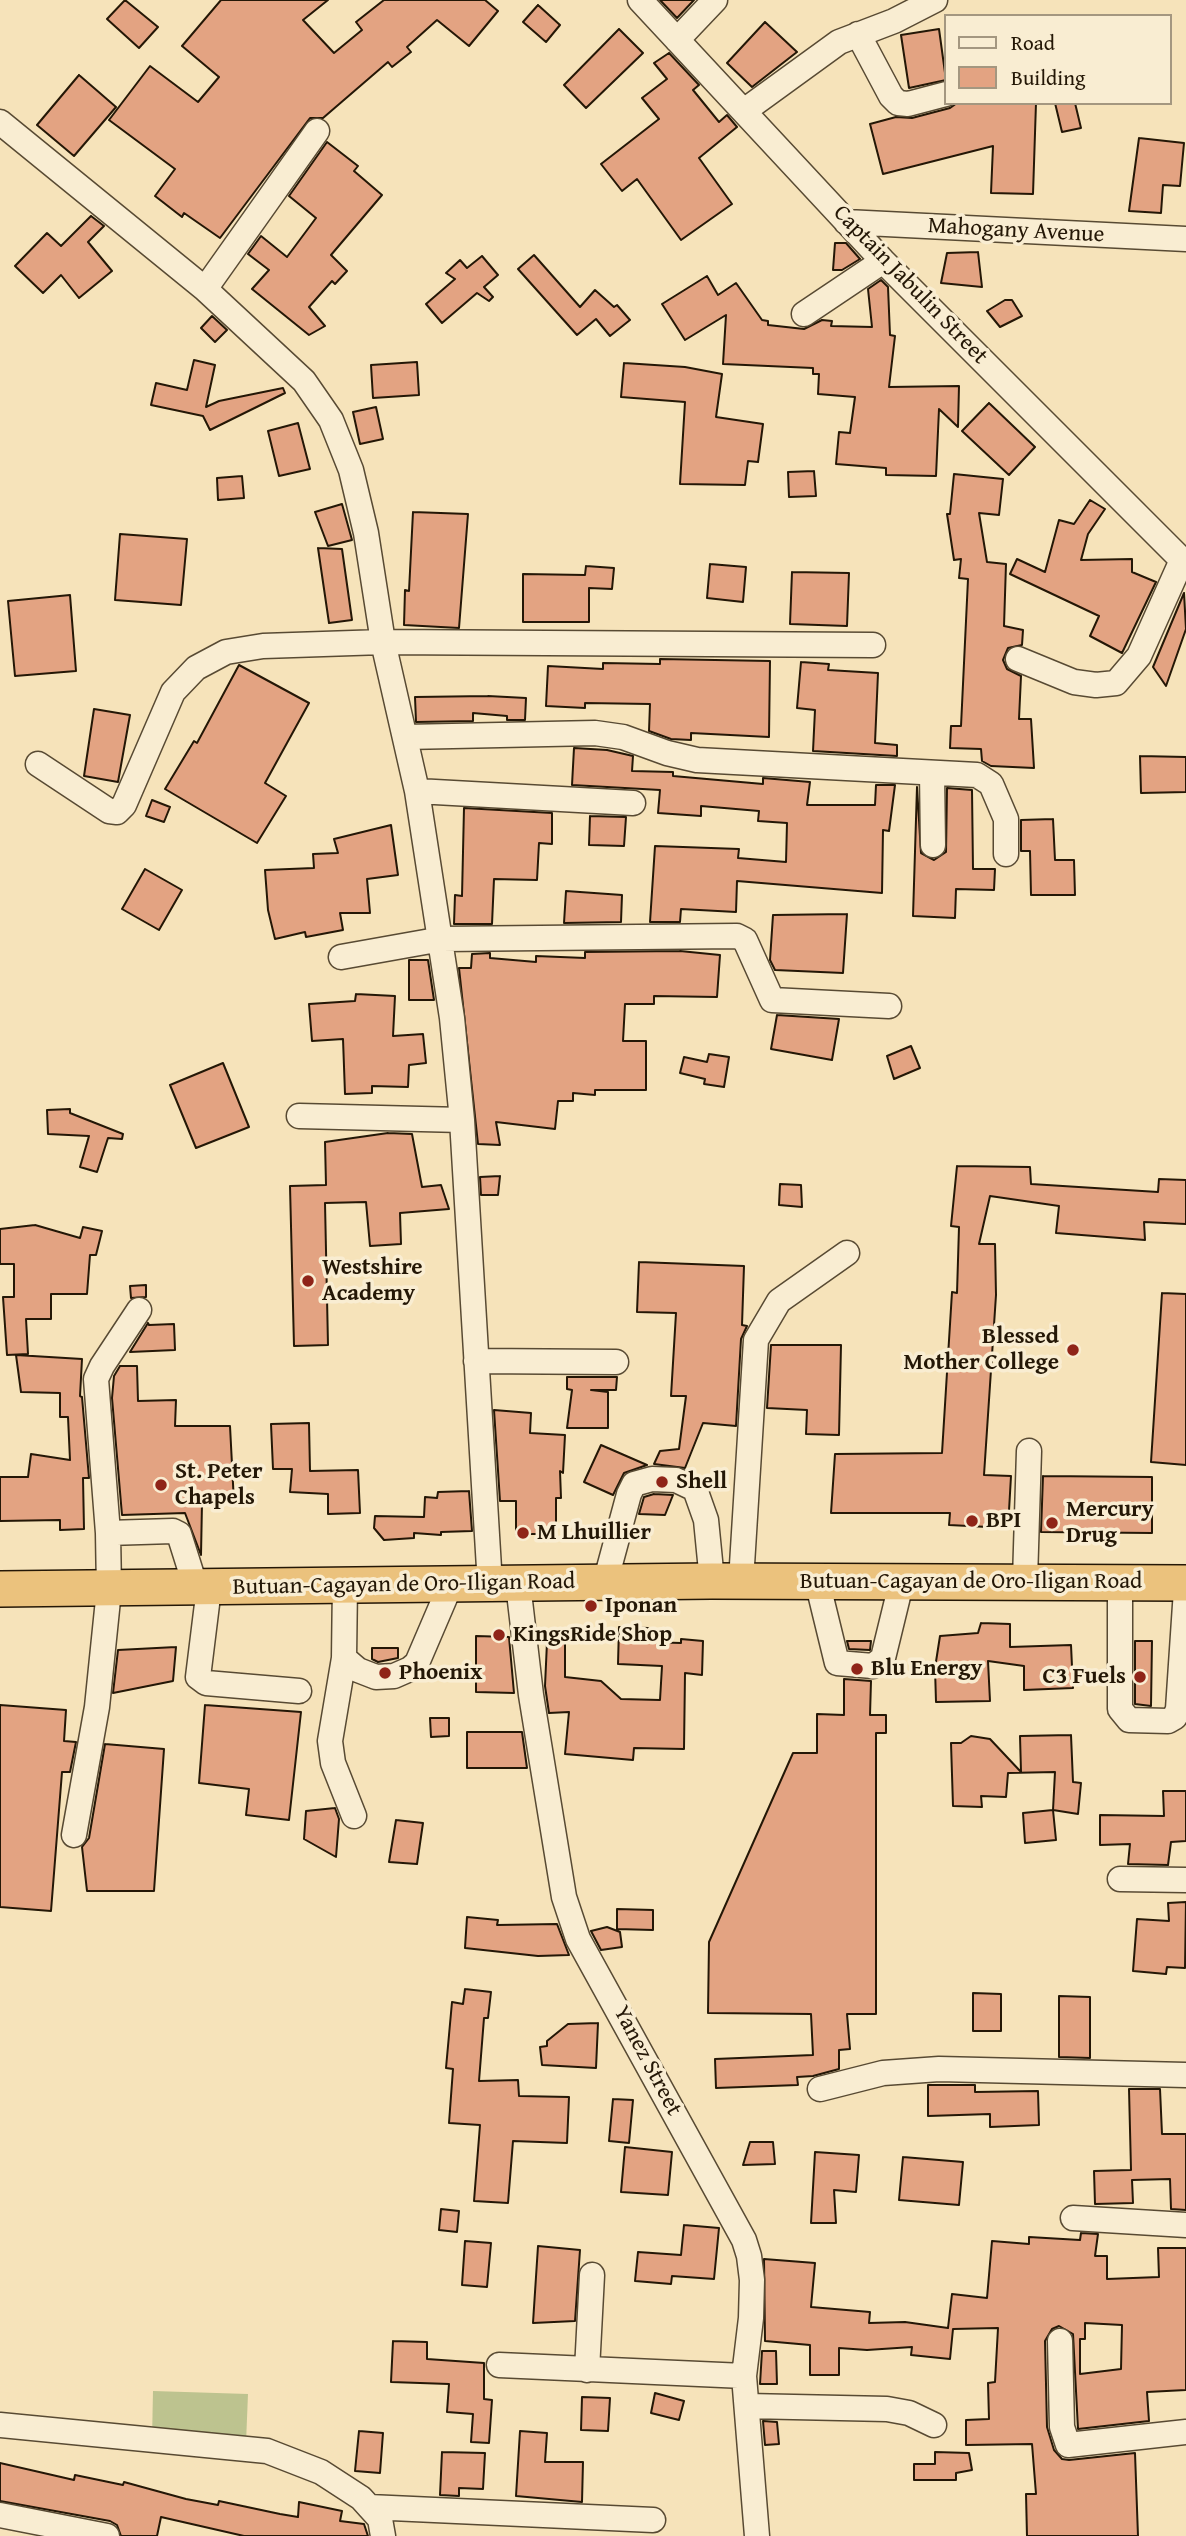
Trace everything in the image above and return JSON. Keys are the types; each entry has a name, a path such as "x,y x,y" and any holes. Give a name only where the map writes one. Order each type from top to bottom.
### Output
{"highway":[{"name":"Butuan-Cagayan de Oro-Iligan Road","path":"0,1590 726,1581 1025,1580 1186,1583"}],"street":[{"name":"Captain Jabulin Street","path":"640,0 883,261 1184,562"},
{"path":"677,40 715,0"},
{"path":"744,111 839,42 935,0"},
{"path":"858,34 891,96 898,103 908,104 944,95"},
{"name":"Yanez Street","path":"0,122 205,289 304,382 331,420 354,483 383,642 417,791 442,939 462,1119 476,1361 504,1585 531,1695 564,1897 578,1939 744,2240 752,2280 744,2376 757,2536"},
{"path":"205,289 317,131"},
{"name":"Mahogany Avenue","path":"846,222 1186,239"},
{"path":"804,314 883,261"},
{"path":"1018,659 1074,682 1096,685 1116,683 1139,656 1184,562"},
{"path":"38,764 110,811 117,812 124,806 173,692 197,668 226,652 263,646 383,642 873,645"},
{"path":"405,737 595,733 623,737 667,753 697,760 977,775 991,784 1006,819 1006,854"},
{"path":"932,773 933,845"},
{"path":"417,791 633,803"},
{"path":"341,957 442,939 737,936 745,940 772,1000 889,1006"},
{"path":"299,1116 462,1119"},
{"path":"726,1581 756,1340 779,1301 847,1253"},
{"path":"74,1835 97,1707 109,1590 108,1533 96,1379 139,1310"},
{"path":"476,1361 616,1362"},
{"path":"1025,1580 1030,1451"},
{"path":"605,1583 629,1494 634,1485 652,1479 676,1480 695,1489 726,1581"},
{"path":"108,1533 173,1531 179,1534 202,1588 198,1678 206,1683 299,1691"},
{"path":"817,1581 837,1663 873,1666 883,1658 902,1580"},
{"path":"1120,1582 1120,1709 1129,1720 1168,1721 1175,1717 1186,1590"},
{"path":"345,1584 344,1658 330,1741 335,1772 354,1816"},
{"path":"344,1658 358,1670 376,1677 394,1676 410,1669 417,1663 450,1586"},
{"path":"1121,1879 1186,1880"},
{"path":"820,2089 883,2073 939,2069 1186,2075"},
{"path":"1073,2218 1186,2225"},
{"path":"587,2370 592,2275"},
{"path":"1060,2340 1062,2427 1068,2445 1186,2432"},
{"path":"499,2365 744,2376"},
{"path":"747,2406 887,2409 909,2413 934,2424"},
{"path":"0,2425 267,2451 321,2472 361,2498 380,2519 383,2536"},
{"path":"369,2507 653,2520"},
{"path":"0,2515 107,2536"}],"green space":[{"path":"153,2391 248,2394 246,2443 152,2440"}],"building":[{"path":"125,0 158,27 139,48 107,19"},
{"path":"221,0 328,0 303,20 334,53 362,30 356,22 384,0 485,0 498,11 469,46 437,20 407,47 411,52 392,67 388,62 323,118 310,118 220,238 184,213 182,217 155,196 175,169 109,120 150,66 198,102 219,77 182,46"},
{"path":"660,0 694,0 677,18"},
{"path":"538,5 560,25 546,42 523,22"},
{"path":"765,22 797,52 752,87 727,63"},
{"path":"619,29 643,53 586,108 564,85"},
{"path":"939,29 944,80 909,88 901,35"},
{"path":"669,53 699,85 693,90 719,122 727,115 737,127 699,158 732,204 681,240 637,179 622,191 601,164 659,119 642,98 667,79 654,63"},
{"path":"79,75 116,107 74,156 37,125"},
{"path":"954,105 1036,105 1033,194 991,193 993,146 883,174 870,124 896,117 912,118"},
{"path":"1055,105 1075,105 1081,128 1062,132"},
{"path":"1139,138 1184,143 1180,186 1163,185 1161,213 1129,211"},
{"path":"327,142 358,166 354,171 382,195 331,255 347,271 335,284 332,281 309,307 325,326 309,335 252,289 269,270 248,254 261,236 287,257 316,218 289,196"},
{"path":"91,216 104,226 88,242 112,271 79,298 61,275 43,293 15,266 47,233 61,246"},
{"path":"835,243 846,243 860,259 842,270 833,270"},
{"path":"978,252 982,287 941,283 947,253"},
{"path":"534,255 580,307 595,290 614,307 617,305 630,320 610,336 596,319 577,335 518,269"},
{"path":"482,256 498,275 484,287 493,297 489,301 477,293 442,323 426,304 455,279 446,273 460,260 467,268"},
{"path":"707,276 718,295 736,283 762,320 768,321 768,325 804,329 822,320 832,321 831,326 872,327 868,289 881,280 888,287 890,335 895,336 889,387 959,386 958,427 939,409 936,476 886,475 886,468 836,464 839,432 850,433 855,397 818,394 819,374 813,374 813,368 723,364 726,315 685,340 662,304"},
{"path":"1005,300 1012,300 1022,316 1000,327 987,311"},
{"path":"212,316 227,330 215,342 201,328"},
{"path":"194,360 215,365 206,407 219,401 283,388 285,393 210,430 203,416 151,405 156,383 187,390"},
{"path":"417,362 419,395 373,398 371,365"},
{"path":"624,363 685,367 722,374 716,417 763,424 758,462 748,461 745,485 680,484 685,402 621,397"},
{"path":"989,403 1035,447 1009,475 962,431"},
{"path":"376,407 383,439 360,444 353,412"},
{"path":"298,423 310,469 279,476 268,431"},
{"path":"814,471 816,496 789,497 788,472"},
{"path":"954,474 1003,479 999,515 979,513 987,562 1006,564 1004,626 1023,630 1022,645 1008,648 1003,660 1007,669 1021,676 1019,719 1031,719 1034,768 991,766 982,761 981,749 950,748 951,726 961,726 968,579 959,578 961,559 954,560 947,514 950,514"},
{"path":"242,476 244,498 218,500 217,478"},
{"path":"1090,500 1105,509 1088,534 1081,560 1132,559 1132,572 1156,582 1122,653 1090,636 1099,616 1010,574 1017,559 1045,572 1059,520 1074,524"},
{"path":"342,504 352,540 328,546 315,512"},
{"path":"413,512 468,514 459,628 404,625 405,590 409,591"},
{"path":"120,534 187,539 181,605 115,600"},
{"path":"318,548 342,549 352,620 329,623"},
{"path":"710,564 746,567 743,602 707,598"},
{"path":"586,566 614,568 612,589 589,588 589,622 523,622 523,574 585,575"},
{"path":"792,572 849,573 847,626 790,624"},
{"path":"1184,593 1186,629 1166,686 1153,667"},
{"path":"70,595 76,671 15,676 8,601"},
{"path":"660,659 770,661 769,737 691,733 691,740 671,739 649,731 650,704 585,703 585,708 546,706 548,666 603,669 603,663 660,664"},
{"path":"801,662 829,664 828,670 878,673 875,743 897,745 897,756 813,751 815,710 797,708"},
{"path":"239,665 309,703 265,783 286,796 257,843 165,789 194,741 197,743"},
{"path":"415,697 526,698 525,720 507,720 507,716 473,713 473,721 416,722"},
{"path":"94,709 130,715 118,782 84,776"},
{"path":"574,748 607,750 633,756 632,771 673,772 673,776 763,784 763,778 810,782 807,805 875,805 876,785 895,785 889,831 883,830 882,893 737,881 736,912 681,909 680,922 650,922 655,846 739,849 738,858 786,862 787,823 758,821 759,811 701,806 701,816 658,813 660,790 572,785"},
{"path":"1140,756 1186,757 1186,792 1141,793"},
{"path":"917,787 921,853 934,860 946,852 947,788 972,790 973,869 995,869 994,890 956,889 955,918 913,916"},
{"path":"152,800 170,807 164,822 146,816"},
{"path":"464,808 552,813 552,844 539,843 537,880 494,879 492,924 454,924 455,895 462,896"},
{"path":"590,816 626,817 624,846 589,845"},
{"path":"1053,819 1055,860 1074,860 1075,895 1031,895 1030,851 1021,851 1021,820"},
{"path":"391,825 398,875 367,879 370,913 340,913 343,930 306,937 305,932 275,939 268,910 265,870 314,868 313,854 338,853 334,839"},
{"path":"145,869 182,890 159,930 122,909"},
{"path":"566,891 622,895 621,922 564,923"},
{"path":"847,914 843,973 775,970 770,960 773,915"},
{"path":"680,951 720,955 717,997 654,996 654,1004 625,1004 623,1041 646,1041 646,1090 595,1090 595,1095 573,1093 573,1101 558,1101 555,1129 496,1122 500,1145 478,1144 459,968 471,968 472,954 490,953 490,958 536,962 536,956 585,958 585,952"},
{"path":"409,960 428,960 434,1000 409,1000"},
{"path":"356,994 395,996 393,1036 423,1034 426,1063 409,1065 408,1087 372,1086 372,1093 345,1094 343,1039 312,1041 309,1004 355,1001"},
{"path":"777,1015 839,1019 832,1060 771,1049"},
{"path":"911,1046 920,1068 894,1079 887,1056"},
{"path":"709,1054 729,1057 724,1087 704,1084 705,1079 680,1073 684,1057 707,1062"},
{"path":"223,1063 249,1127 196,1148 170,1085"},
{"path":"70,1109 70,1113 123,1134 122,1139 108,1138 97,1172 80,1167 89,1136 48,1134 47,1110"},
{"path":"388,1133 412,1134 422,1187 441,1185 449,1209 400,1213 401,1244 370,1246 366,1202 325,1203 328,1345 294,1346 290,1186 326,1185 325,1142"},
{"path":"957,1166 1030,1167 1031,1184 1158,1192 1159,1179 1186,1180 1186,1224 1144,1222 1145,1240 1056,1233 1059,1206 990,1196 979,1244 995,1244 996,1295 984,1475 1011,1476 1008,1528 949,1525 950,1513 831,1513 835,1454 942,1453 952,1292 957,1293 959,1227 951,1226"},
{"path":"500,1176 498,1195 481,1195 480,1177"},
{"path":"780,1184 801,1185 802,1207 779,1205"},
{"path":"35,1225 80,1238 83,1227 102,1231 96,1255 90,1255 87,1294 51,1294 51,1319 26,1319 28,1354 7,1355 3,1297 14,1297 14,1264 0,1264 0,1229"},
{"path":"639,1262 744,1266 742,1325 747,1326 741,1339 736,1426 703,1423 685,1468 654,1464 660,1451 679,1449 686,1396 671,1396 676,1313 637,1312"},
{"path":"146,1285 146,1297 131,1298 130,1286"},
{"path":"1162,1293 1186,1294 1186,1465 1151,1462"},
{"path":"148,1323 174,1324 175,1350 130,1352"},
{"path":"771,1345 841,1345 839,1435 806,1434 807,1410 767,1408"},
{"path":"16,1355 82,1359 80,1396 89,1478 83,1478 84,1529 60,1530 60,1520 0,1521 0,1477 28,1477 31,1454 70,1460 68,1417 60,1417 60,1393 21,1392"},
{"path":"120,1366 137,1366 138,1401 176,1400 175,1426 230,1426 234,1503 202,1503 201,1555 185,1513 122,1515 112,1398 114,1376"},
{"path":"567,1377 617,1377 616,1390 591,1390 608,1392 608,1428 567,1428 572,1390 567,1389"},
{"path":"494,1410 531,1413 530,1433 565,1435 563,1473 560,1471 561,1498 556,1498 556,1534 516,1534 516,1501 500,1501"},
{"path":"309,1423 310,1471 358,1470 360,1513 328,1514 328,1494 290,1492 292,1469 273,1469 271,1424"},
{"path":"601,1445 647,1465 624,1473 613,1495 584,1482"},
{"path":"1043,1476 1152,1477 1152,1533 1041,1532"},
{"path":"469,1491 472,1531 441,1532 441,1535 414,1533 414,1538 384,1540 374,1528 375,1516 424,1517 425,1497 437,1498 438,1492"},
{"path":"654,1494 673,1495 665,1515 639,1514 644,1497"},
{"path":"981,1623 1010,1624 1010,1647 1071,1645 1073,1688 1024,1690 1024,1666 988,1661 990,1701 936,1702 935,1668 940,1636 978,1633"},
{"path":"619,1627 648,1628 647,1642 681,1643 681,1639 703,1641 702,1675 685,1673 684,1749 634,1748 633,1760 565,1754 569,1712 549,1713 545,1686 547,1642 565,1642 565,1677 601,1681 621,1699 660,1700 662,1666 618,1664"},
{"path":"476,1636 509,1637 514,1693 476,1692"},
{"path":"847,1641 871,1641 870,1650 849,1649"},
{"name":"C3 Fuels","path":"1135,1641 1152,1641 1151,1706 1135,1704"},
{"path":"176,1647 173,1681 113,1693 118,1650"},
{"path":"372,1648 398,1648 398,1658 378,1662 372,1659"},
{"path":"844,1679 871,1681 870,1715 886,1715 886,1733 876,1733 876,2014 847,2014 850,2049 839,2050 839,2069 797,2077 798,2085 716,2088 715,2059 813,2055 811,2014 708,2013 709,1942 793,1753 817,1753 817,1714 844,1715"},
{"path":"0,1705 66,1710 64,1741 76,1742 70,1772 62,1772 51,1911 0,1907"},
{"path":"205,1705 301,1712 289,1820 246,1815 249,1789 199,1783"},
{"path":"430,1718 449,1718 449,1736 431,1737"},
{"path":"467,1732 522,1732 527,1768 467,1768"},
{"path":"1071,1735 1073,1782 1081,1783 1078,1814 1053,1810 1055,1772 1008,1773 1006,1797 981,1796 982,1807 953,1806 951,1743 961,1743 971,1736 990,1739 1021,1772 1020,1736"},
{"path":"105,1744 164,1749 154,1891 87,1891 82,1847 89,1838"},
{"path":"1163,1791 1186,1791 1186,1841 1171,1842 1168,1865 1128,1864 1130,1844 1100,1845 1100,1815 1164,1816"},
{"path":"335,1808 339,1819 336,1857 304,1839 306,1811"},
{"path":"1053,1810 1056,1840 1025,1843 1023,1813"},
{"path":"396,1820 423,1823 417,1864 389,1862"},
{"path":"1186,1902 1185,1968 1167,1967 1166,1974 1133,1971 1137,1919 1169,1921 1168,1903"},
{"path":"617,1909 653,1910 653,1930 617,1929"},
{"path":"467,1917 498,1920 497,1925 557,1924 569,1955 538,1956 465,1948"},
{"path":"607,1927 620,1932 622,1947 601,1950 591,1931"},
{"path":"465,1989 491,1992 488,2018 484,2018 479,2081 518,2080 519,2096 569,2097 567,2143 513,2141 508,2203 474,2201 480,2125 449,2123 453,2069 446,2068 452,2002 463,2004"},
{"path":"973,1993 1001,1994 1001,2031 973,2031"},
{"path":"1059,1996 1090,1997 1090,2058 1059,2057"},
{"path":"598,2023 596,2068 542,2065 540,2047 547,2046 547,2041 568,2024"},
{"path":"928,2085 975,2085 975,2092 1038,2091 1039,2125 990,2127 990,2114 928,2116"},
{"path":"1129,2089 1160,2089 1162,2134 1186,2134 1186,2210 1171,2209 1170,2179 1132,2180 1133,2203 1095,2204 1094,2171 1131,2170"},
{"path":"613,2099 633,2100 629,2143 609,2141"},
{"path":"750,2142 773,2142 775,2164 743,2165"},
{"path":"625,2147 672,2152 668,2195 621,2192"},
{"path":"815,2152 859,2155 856,2192 834,2190 836,2223 811,2223"},
{"path":"903,2157 963,2162 959,2205 899,2200"},
{"path":"441,2209 459,2211 457,2232 439,2230"},
{"path":"684,2225 719,2228 714,2279 672,2276 671,2284 635,2281 638,2252 681,2255"},
{"path":"1081,2233 1098,2234 1095,2256 1107,2256 1107,2279 1159,2277 1158,2248 1186,2248 1186,2390 1147,2392 1149,2421 1078,2429 1073,2334 1059,2326 1052,2329 1045,2341 1047,2427 1054,2450 1062,2459 1069,2460 1135,2453 1138,2536 1027,2536 1026,2494 1036,2494 1032,2444 966,2445 966,2420 989,2419 988,2383 995,2382 998,2328 953,2329 950,2359 911,2355 912,2347 867,2350 839,2348 839,2375 810,2375 810,2345 765,2341 764,2259 815,2263 811,2307 870,2312 869,2323 905,2322 948,2328 952,2294 987,2298 992,2241 1029,2244 1029,2237 1080,2240","holes":["1085,2323 1122,2325 1121,2369 1080,2374 1080,2339 1085,2339"]},
{"path":"465,2241 491,2243 487,2287 462,2285"},
{"path":"538,2246 580,2250 575,2321 533,2323"},
{"path":"393,2341 427,2342 427,2359 484,2363 484,2399 492,2400 489,2443 471,2442 473,2414 447,2412 449,2384 391,2382"},
{"path":"762,2351 776,2351 777,2384 760,2384"},
{"path":"655,2393 684,2401 679,2420 651,2413"},
{"path":"582,2397 610,2398 608,2431 581,2430"},
{"path":"763,2421 777,2422 779,2444 765,2445"},
{"path":"359,2431 383,2433 380,2473 355,2471"},
{"path":"520,2431 547,2433 545,2462 583,2462 582,2502 516,2496"},
{"path":"442,2452 485,2453 483,2489 459,2488 459,2496 440,2495"},
{"path":"935,2452 969,2453 972,2470 956,2473 956,2480 914,2480 914,2464 935,2464"},
{"path":"0,2463 74,2480 75,2475 123,2485 124,2482 186,2499 218,2505 219,2501 298,2517 299,2502 342,2511 340,2521 364,2524 368,2536 244,2536 161,2517 157,2536 121,2536 117,2525 110,2521 0,2501"}],"place":[{"name":"Westshire Academy","path":"308,1281"},
{"name":"Blessed Mother College","path":"1073,1350"},
{"name":"Shell","path":"662,1482"},
{"name":"St. Peter Chapels","path":"161,1485"},
{"name":"BPI","path":"972,1521"},
{"name":"Mercury Drug","path":"1052,1523"},
{"name":"M Lhuillier","path":"523,1533"},
{"name":"Iponan","path":"591,1606"},
{"name":"KingsRide Shop","path":"499,1635"},
{"name":"Blu Energy","path":"857,1669"},
{"name":"Phoenix","path":"385,1673"},
{"name":"C3 Fuels","path":"1140,1677"}]}
